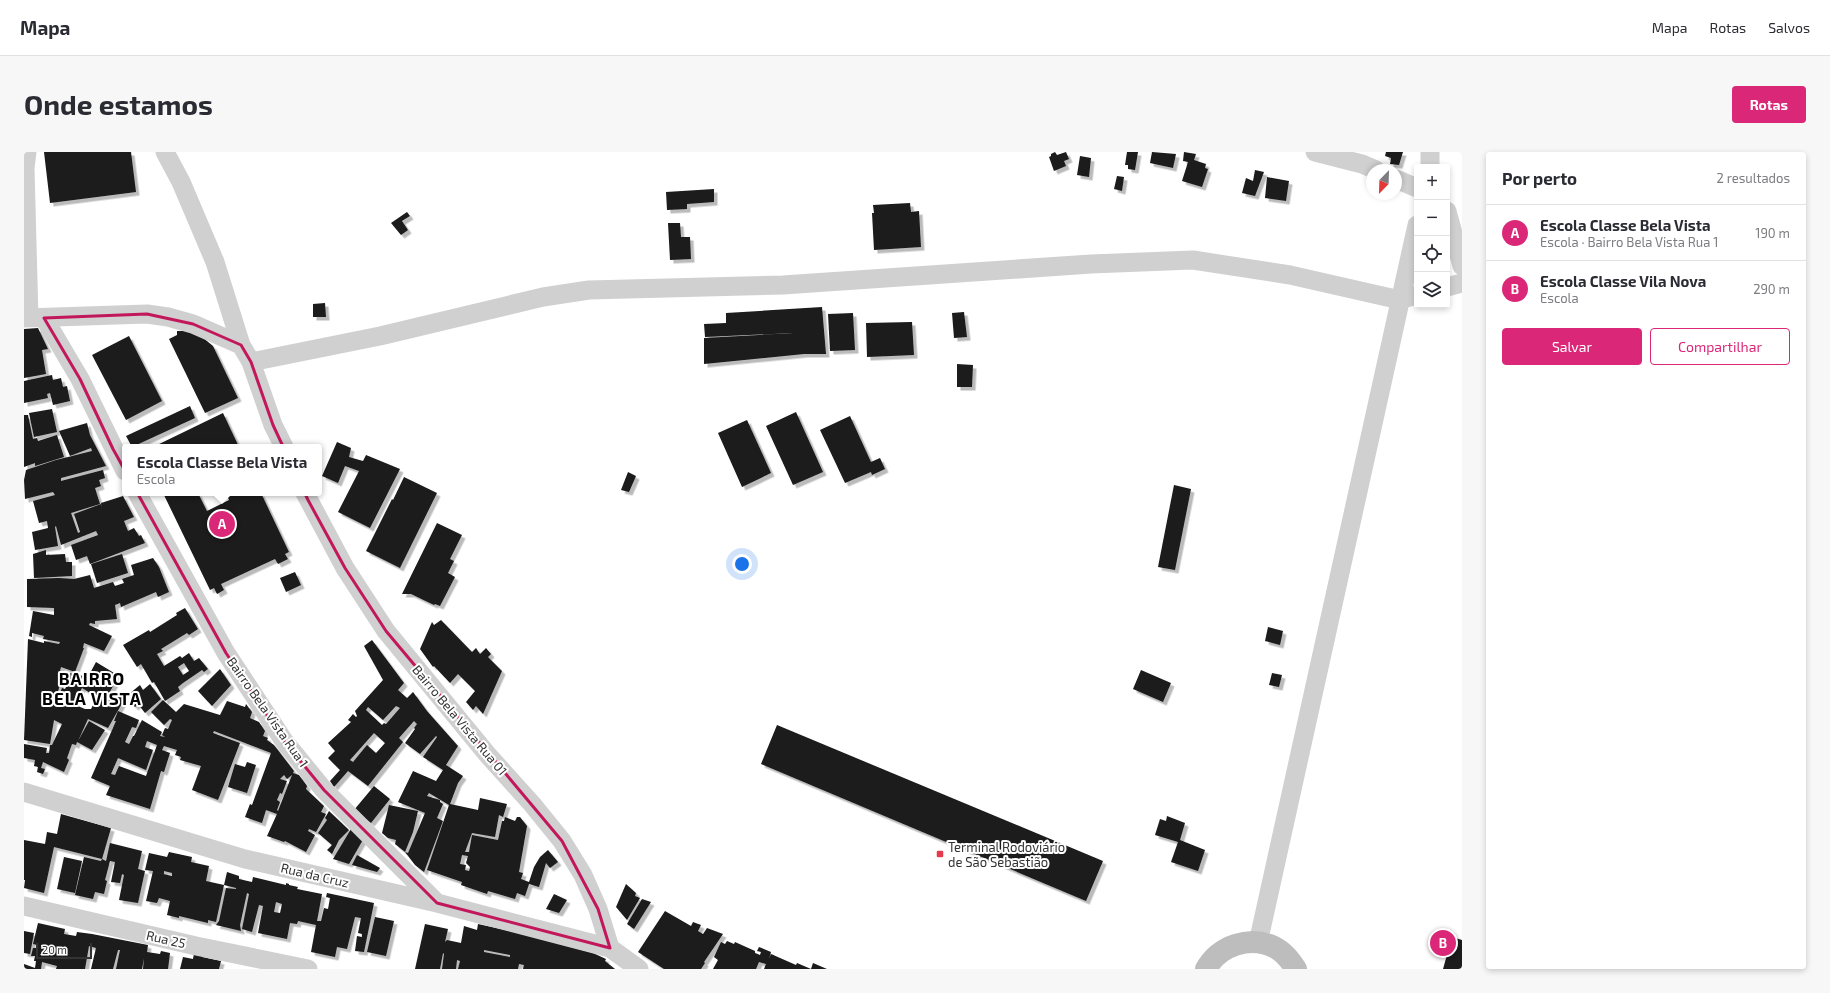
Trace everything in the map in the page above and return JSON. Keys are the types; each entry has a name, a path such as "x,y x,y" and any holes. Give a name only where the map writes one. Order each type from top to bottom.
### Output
{"street":[{"path":"165,152 181,182 215,262 241,345 251,362 273,425 282,444"},
{"path":"1315,152 1366,166"},
{"path":"1430,152 1430,164"},
{"path":"25,163 32,318 80,379 122,465"},
{"path":"1402,182 1414,187"},
{"path":"1450,222 1462,266"},
{"path":"1258,943 1409,298 1416,236"},
{"path":"251,362 380,336 543,297 589,290 783,285 1091,264 1193,260 1290,275 1409,298"},
{"path":"1450,286 1462,283"},
{"path":"32,318 75,315 147,314 168,317 192,324 241,345"},
{"name":"Bairro Bela Vista Rua 1","path":"139,496 226,653 284,741 324,790 437,903"},
{"name":"Bairro Bela Vista Rua 01","path":"307,496 345,568 386,631 562,841 583,875 595,903 610,948"},
{"name":"Rua da Cruz","path":"24,792 245,859 437,903 610,948"},
{"name":"Rua 25","path":"24,906 196,946 308,969"},
{"path":"1206,969 1211,960 1232,945 1258,943 1274,947 1287,957 1296,969"},
{"path":"610,948 639,969"}],"highlighted area":[{"path":"147,314 193,324 241,345 251,362 273,425 308,500 345,568 386,631 562,841 598,909 610,948 437,903 324,790 284,741 226,653 113,449 80,379 44,318"}],"building":[{"path":"44,152 131,152 136,192 50,203"},
{"path":"1055,152 1057,155 1066,152 1069,159 1064,161 1066,166 1054,171 1049,157"},
{"path":"1127,152 1138,152 1135,170 1128,169 1128,165 1125,165"},
{"path":"1152,152 1176,154 1173,168 1150,163"},
{"path":"1184,152 1196,154 1194,160 1206,164 1205,168 1208,169 1202,187 1182,181 1188,162 1183,161"},
{"path":"1386,152 1403,152 1399,164 1390,164 1391,158 1385,156"},
{"path":"1080,156 1091,158 1089,177 1077,175"},
{"path":"1255,170 1264,172 1255,196 1242,193 1246,178 1253,181"},
{"path":"1117,176 1124,177 1122,191 1114,189"},
{"path":"1267,177 1289,181 1286,201 1265,198"},
{"path":"714,189 714,202 687,204 687,209 667,210 666,192"},
{"path":"910,203 911,212 919,211 921,247 874,250 873,205"},
{"path":"407,212 410,216 402,221 408,230 401,235 391,223"},
{"path":"668,223 680,223 681,237 690,237 691,259 670,260"},
{"path":"325,303 326,317 313,317 313,304"},
{"path":"822,307 826,354 804,354 704,364 704,338 794,333 705,337 704,324 726,323 726,313"},
{"path":"964,312 967,337 954,338 952,313"},
{"path":"853,313 855,350 830,351 828,314"},
{"path":"912,322 914,355 867,357 866,323"},
{"path":"38,328 48,349 42,350 46,374 24,378 24,329"},
{"path":"177,331 188,331 202,337 213,346 238,398 205,413 169,339 177,335"},
{"path":"129,336 162,401 126,420 92,355"},
{"path":"957,364 973,365 972,387 957,387"},
{"path":"52,375 53,380 61,378 63,387 67,386 70,401 53,405 50,393 47,394 48,398 24,403 24,381"},
{"path":"190,406 195,418 139,444 130,444 126,436"},
{"path":"52,409 57,432 34,437 29,413"},
{"path":"796,412 823,472 793,485 766,426"},
{"path":"223,413 238,444 159,444"},
{"path":"24,415 28,415 33,439 37,438 38,441 57,435 64,457 35,466 35,463 24,467"},
{"path":"850,416 871,462 880,458 885,469 872,475 871,472 845,483 820,430"},
{"path":"747,420 771,473 742,487 718,433"},
{"path":"87,423 90,435 106,466 61,478 61,481 103,470 105,478 99,480 101,486 95,488 100,504 71,513 78,533 80,532 74,514 101,504 102,508 101,503 123,496 134,517 124,521 128,531 134,528 139,536 141,535 145,543 90,564 87,556 76,560 71,545 98,535 96,531 61,545 56,526 58,546 35,550 32,532 48,528 47,521 39,523 33,501 55,495 53,492 25,499 24,480 26,470 56,460 92,451 91,448 70,456 59,431"},
{"path":"337,442 351,448 349,457 363,461 366,455 400,469 370,528 338,512 359,471 345,466 338,483 322,476"},
{"path":"628,472 636,476 629,492 621,490"},
{"path":"404,477 437,493 400,568 366,551"},
{"path":"1174,485 1191,489 1175,570 1158,567"},
{"path":"164,496 200,496 207,511 229,500 227,496 262,496 289,552 285,554 288,559 278,564 275,559 221,584 224,590 217,594 214,588 210,590"},
{"path":"437,523 462,535 450,559 454,561 448,573 455,577 440,606 434,605 411,594 402,594"},
{"path":"46,550 46,555 65,554 66,562 72,562 72,576 34,578 33,554"},
{"path":"122,554 128,573 97,583 91,564"},
{"path":"153,558 159,567 169,592 158,597 156,592 121,607 120,603 115,605 117,619 95,621 95,624 90,623 89,625 112,636 104,651 84,643 84,648 75,672 61,667 60,671 88,677 96,662 119,676 105,700 109,701 113,693 125,698 108,728 88,719 78,741 89,721 105,730 92,750 77,742 76,745 72,744 67,758 69,760 64,772 43,762 41,768 45,769 43,774 37,772 38,767 34,766 35,760 24,758 24,744 47,748 46,753 49,753 50,745 52,745 62,724 54,720 50,744 24,740 28,639 44,643 44,641 59,644 60,642 43,639 44,636 32,633 32,637 29,636 33,611 54,615 54,608 27,607 27,579 74,579 90,575 94,588 113,582 115,586 124,583 122,579 134,575 131,565","holes":["63,675 70,679 65,689 62,688 58,699 56,698","82,688 97,697 91,709 85,709 73,704"]},
{"path":"295,572 301,585 286,592 280,578"},
{"path":"185,608 198,629 189,635 187,633 161,649 163,651 157,654 164,666 180,656 182,658 189,653 194,661 199,658 208,669 204,672 202,670 183,683 178,687 180,691 165,701 141,664 137,667 123,645 149,630 150,632 177,615 176,613","holes":["184,663 189,671 183,675 178,667"]},
{"path":"441,620 472,652 476,648 480,654 486,648 491,654 488,657 502,671 483,714 476,706 473,710 466,702 475,691 458,674 450,683 434,666 433,667 420,649 432,622 434,625"},
{"path":"1268,627 1283,631 1280,645 1265,641"},
{"path":"372,640 404,683 398,690 407,698 413,692 427,711 458,746 446,765 463,776 458,783 450,804 478,810 480,798 507,804 503,817 499,815 495,837 472,833 465,852 469,852 472,835 498,840 502,821 504,821 505,817 515,821 517,817 520,817 527,826 519,872 523,873 521,879 529,882 534,867 540,857 548,850 558,862 550,868 546,863 539,887 529,884 525,896 517,893 515,899 488,891 487,894 461,885 462,882 427,870 449,805 429,793 427,796 440,800 443,804 437,818 443,821 424,872 415,865 405,852 408,853 425,813 398,802 413,771 436,781 443,770 423,757 437,737 436,736 420,754 405,743 415,729 414,728 417,724 414,721 399,738 403,742 368,786 348,771 334,787 330,781 340,770 328,758 335,751 328,743 351,722 348,720 353,714 356,717 357,716 355,711 383,680 364,646","holes":["396,706 400,708 386,724 384,723 382,725 366,710 368,707 383,720","374,733 385,743 376,753 367,745 353,762 350,760","462,855 468,856 466,863 470,867 469,871 465,870 466,865 460,864"]},
{"path":"220,669 231,685 212,706 198,691"},
{"path":"1141,670 1171,683 1163,702 1133,689"},
{"path":"1272,673 1282,675 1279,687 1269,685"},
{"path":"150,684 161,699 145,713 138,704 135,707 130,702 133,699 129,694 140,685 143,690"},
{"path":"163,700 176,712 184,704 220,715 227,701 245,707 246,704 252,712 250,718 259,722 265,731 263,736 268,738 267,740 274,745 294,771 293,773 299,775 307,786 306,789 324,806 321,812 326,814 316,832 309,829 308,831 315,835 306,852 285,841 284,842 267,836 277,814 266,810 262,823 245,817 250,804 252,805 271,753 214,731 213,733 240,743 218,800 192,790 201,766 180,760 181,757 175,755 177,750 164,746 162,750 170,753 164,772 161,771 150,809 106,795 110,786 91,778 116,721 114,721 118,711 139,720 136,728 132,727 125,742 129,744 142,720 162,732 160,736 165,737 162,735 165,728 168,729 172,720 170,719 164,725 151,712","holes":["147,741 157,745 146,776 119,766 115,775 111,774 118,758 146,770 153,750 145,747","284,775 287,779 292,775 278,811 280,802 277,800 280,793 282,794 287,781 280,779"]},
{"path":"777,725 1103,861 1086,901 761,764"},
{"path":"247,762 256,765 247,793 228,787 235,764 245,767"},
{"path":"374,786 390,799 371,823 354,810"},
{"path":"389,805 418,811 413,832 405,852 395,844 396,840 388,838 382,833"},
{"path":"329,811 349,830 339,840 332,854 327,850 332,845 318,833 327,820 325,818"},
{"path":"61,814 111,828 102,859 54,847 44,893 24,888 24,840 45,844 47,832 57,834"},
{"path":"1167,816 1185,823 1180,840 1205,850 1198,871 1171,862 1178,842 1155,835 1160,819 1166,821"},
{"path":"351,829 364,838 349,864 333,859"},
{"path":"110,843 142,851 138,869 145,871 138,903 119,900 124,875 122,874 120,883 111,882 115,862 110,861 105,880 107,881 104,894 95,892 93,899 75,895 84,857 101,861 102,859 106,861"},
{"path":"169,852 192,857 191,862 209,866 206,881 224,885 216,922 208,920 208,923 179,916 179,918 167,915 170,901 159,898 157,903 146,901 153,871 145,870 149,853 167,857","holes":["164,871 172,873 172,876 155,872 164,874"]},
{"path":"357,855 380,868 377,872 352,865"},
{"path":"64,857 82,861 75,893 57,889"},
{"path":"227,872 239,876 239,879 252,882 253,877 286,885 286,883 298,887 297,889 322,894 317,921 321,921 324,908 328,909 330,898 326,897 327,893 374,903 364,952 355,951 357,936 362,937 362,934 358,933 361,918 355,917 347,949 337,947 335,957 311,952 316,925 298,921 297,924 290,923 287,939 258,933 263,906 259,905 252,932 242,929 249,894 247,893 240,925 241,931 216,925 219,921 226,888 236,889 224,885","holes":["276,902 282,904 280,913 274,912"]},
{"path":"626,884 636,893 635,896 640,898 627,920 616,907"},
{"path":"554,894 567,900 559,913 546,909"},
{"path":"642,899 651,902 634,929 627,924"},
{"path":"665,911 691,926 693,922 701,925 698,931 703,934 707,928 723,934 701,969 664,969 638,952"},
{"path":"375,917 394,921 386,956 367,952"},
{"path":"38,923 65,929 64,934 76,936 77,932 148,945 147,952 160,954 161,951 170,953 168,969 143,969 144,958 142,969 116,969 120,950 118,950 113,969 91,969 96,948 89,946 85,969 56,969 57,966 42,962 41,969 24,969 24,964 35,968 35,956 31,956 33,948 37,948 37,945 33,944"},
{"path":"425,924 448,929 445,942 447,940 461,943 464,926 477,930 478,924 515,932 593,953 606,959 605,961 615,969 523,969 524,965 519,964 518,969 458,969 460,961 457,960 456,969 442,969 443,953 440,969 415,969","holes":["484,950 510,955 510,957 484,952"]},
{"path":"24,931 34,933 30,954 24,953"},
{"path":"1452,937 1462,940 1462,969 1443,969"},
{"path":"727,941 734,944 735,942 755,951 755,953 760,955 761,952 757,951 759,947 771,952 769,959 771,954 796,965 797,963 811,969 764,969 766,964 759,962 756,969 713,969 718,960 714,957 721,942 725,944"},
{"path":"194,953 202,954 202,957 221,961 219,969 180,969 183,957 193,959"},
{"path":"813,963 827,969 811,969"}],"place":[{"name":"Escola Classe Bela Vista","path":"222,524"},
{"name":"Terminal Rodoviário de São Sebastião","path":"940,854"},
{"name":"Escola Classe Vila Nova","path":"1443,943"}],"district":[{"name":"BAIRRO BELA VISTA","path":"92,689"}]}
